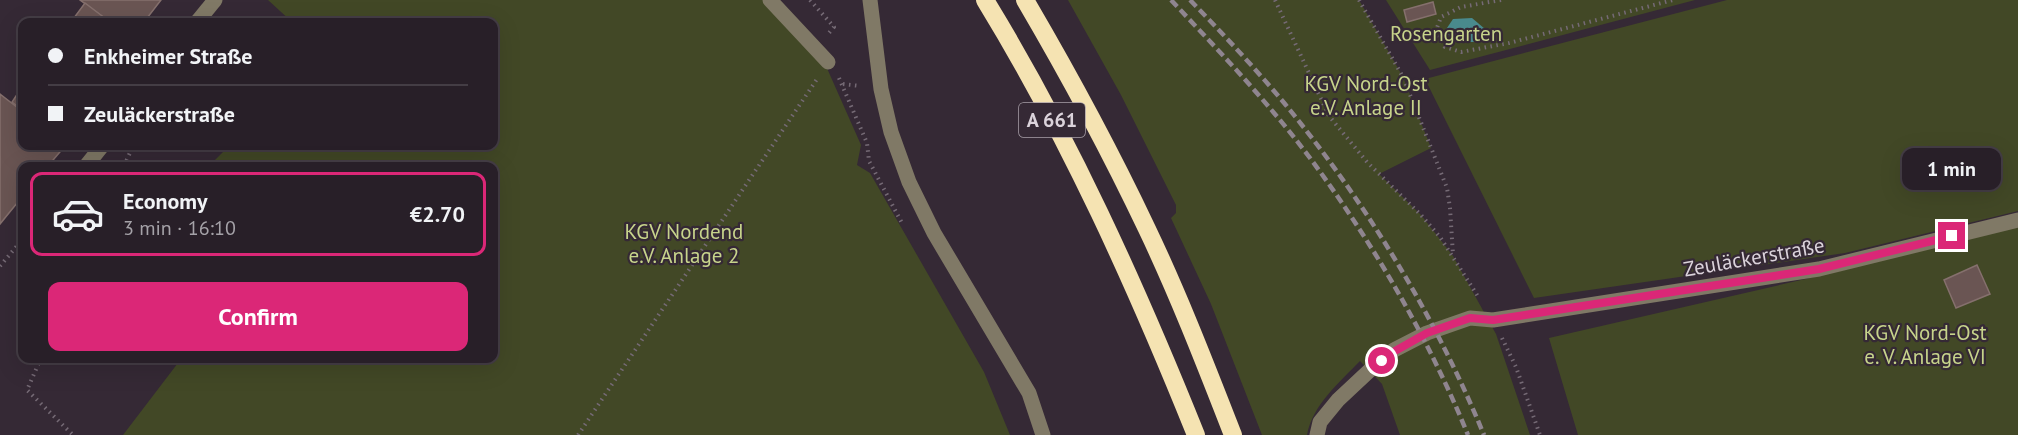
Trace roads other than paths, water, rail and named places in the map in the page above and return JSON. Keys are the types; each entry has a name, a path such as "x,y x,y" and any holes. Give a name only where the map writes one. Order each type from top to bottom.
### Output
{"highway":[{"name":"A 661","path":"985,0 1031,80 1115,244 1196,435"},
{"name":"A 661","path":"1025,0 1060,59 1147,228 1195,337 1233,435"}],"lane":[{"path":"200,18 215,0"},
{"path":"770,0 828,62"},
{"path":"870,0 881,89 891,132 909,182 934,233 1029,393 1043,435"},
{"path":"89,162 99,150"},
{"name":"Zeuläckerstraße","path":"1317,435 1320,422 1338,400 1395,351 1427,333 1470,318 1493,320 1819,269 2018,220"}],"railway":[{"path":"1171,0 1277,117 1310,158 1356,223 1417,327 1468,435"},
{"path":"1190,0 1285,104 1344,181 1397,262 1421,304 1444,347 1484,435"}],"park label":[{"name":"Rosengarten","path":"1446,33"},
{"name":"KGV Nord-Ost e.V. Anlage II","path":"1366,95"},
{"name":"KGV Nordend e.V. Anlage 2","path":"684,243"},
{"name":"KGV Nord-Ost e. V. Anlage VI","path":"1925,344"}]}
